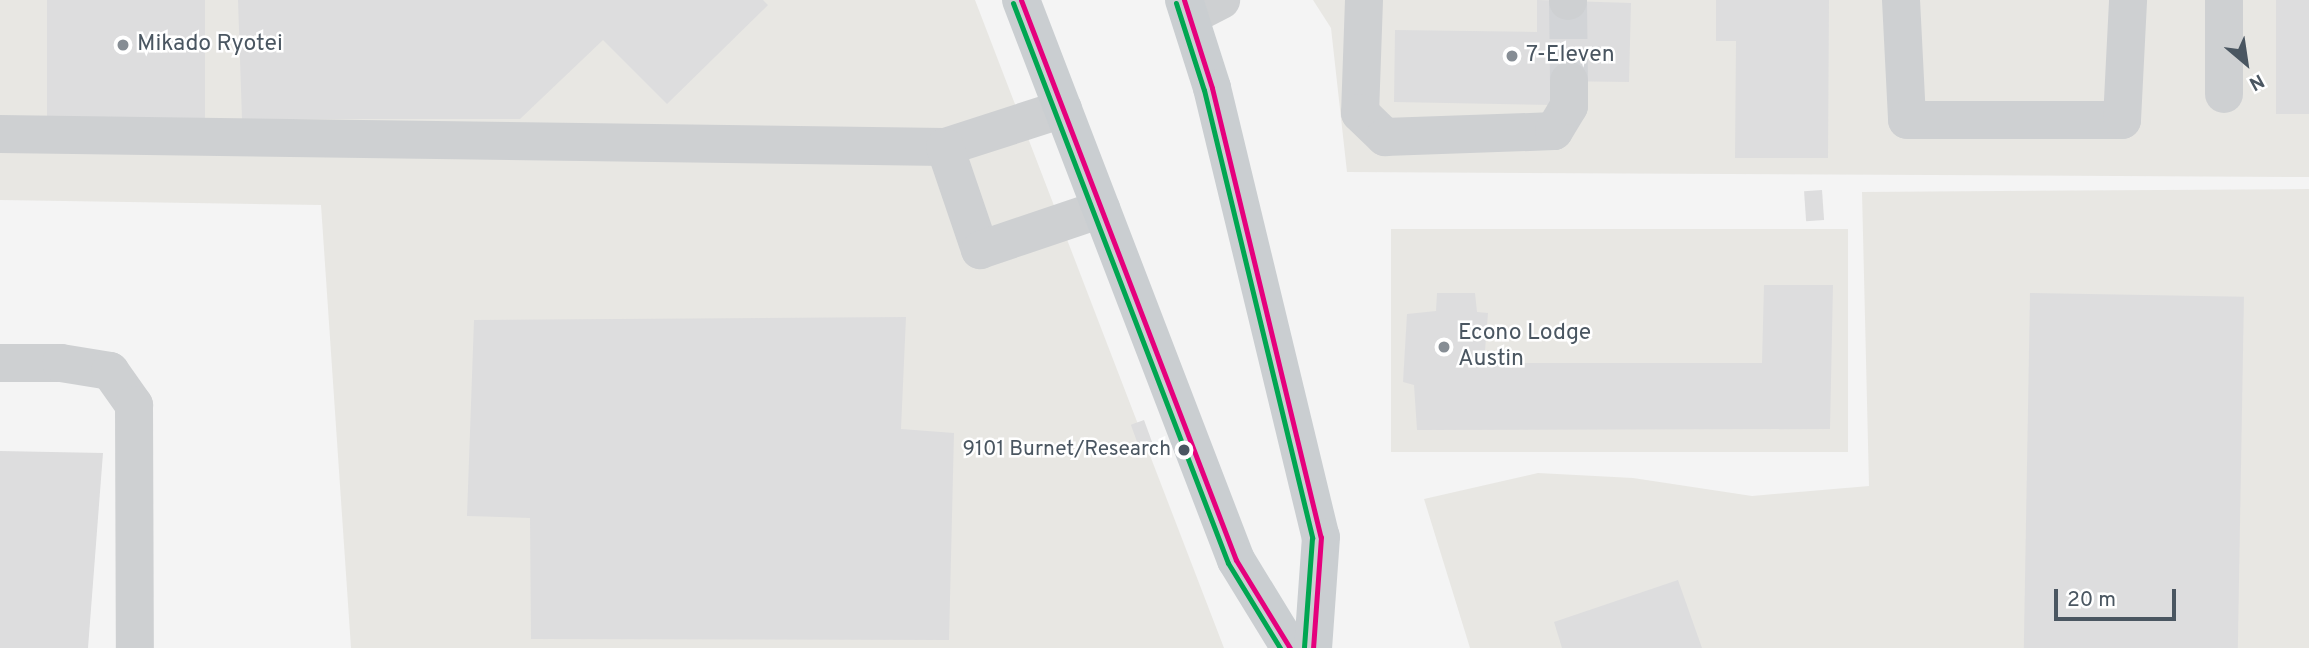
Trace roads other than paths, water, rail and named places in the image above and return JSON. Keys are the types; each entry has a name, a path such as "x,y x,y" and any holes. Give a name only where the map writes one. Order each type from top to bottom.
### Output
{"main road":[{"path":"1021,0 1236,560 1290,648"},
{"path":"1198,5 1321,537 1314,648"}],"lane":[{"path":"1364,0 1360,113 1385,137 1554,131 1569,106 1569,81"},
{"path":"1901,0 1906,120 2122,120 2128,0"},
{"path":"2224,0 2224,94"},
{"path":"0,134 945,147 1063,108"},
{"path":"945,147 980,250 1101,209"},
{"path":"0,363 61,363 110,371 134,405 135,648"}],"tunnel":[{"path":"1568,1 1569,81"}],"place":[{"name":"Mikado Ryotei","path":"123,45"},
{"name":"7-Eleven","path":"1512,56"},
{"name":"Econo Lodge Austin","path":"1444,347"},
{"name":"9101 Burnet/Research","path":"1184,450"}]}
